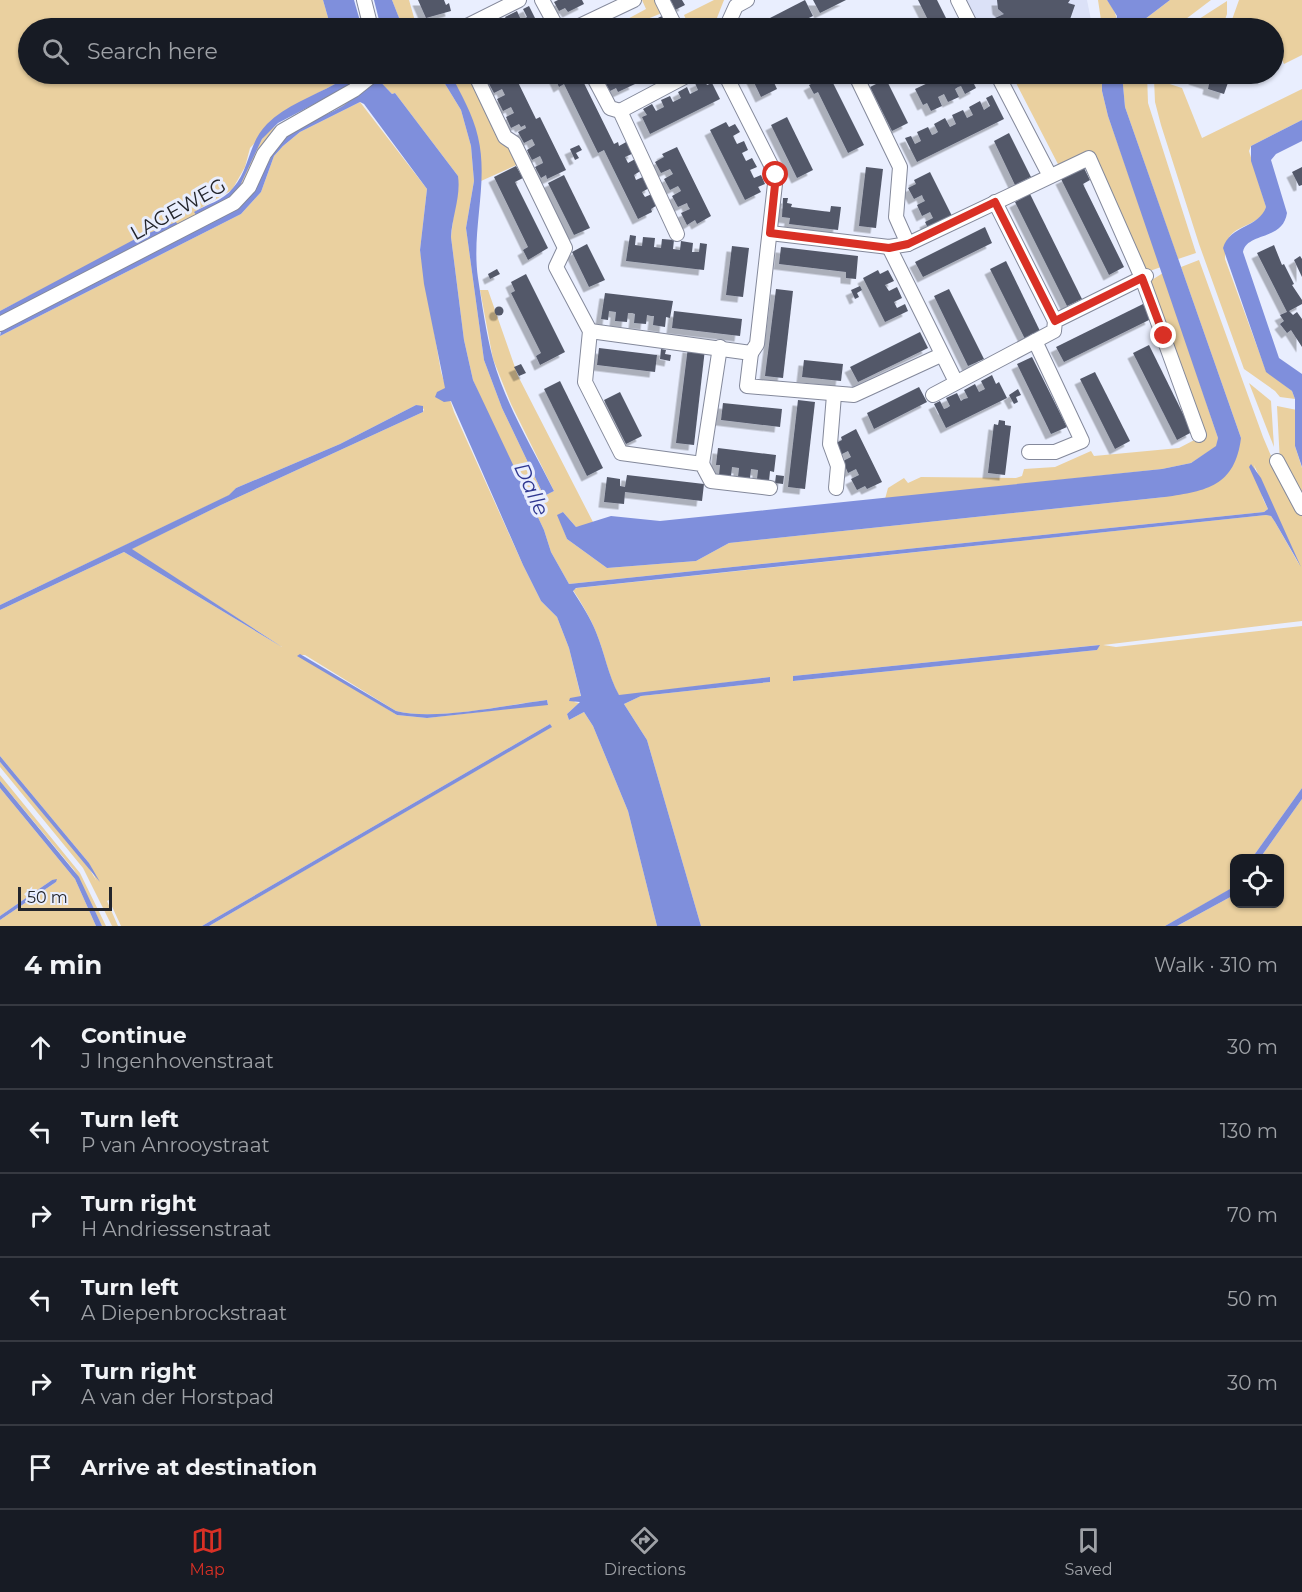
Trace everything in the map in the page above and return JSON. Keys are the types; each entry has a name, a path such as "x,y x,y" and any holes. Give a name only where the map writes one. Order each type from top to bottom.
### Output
{"street":[{"path":"364,0 368,18"},
{"path":"484,18 519,0"},
{"path":"542,0 552,18"},
{"path":"595,18 633,0"},
{"path":"662,0 670,18"},
{"path":"731,18 736,6 747,0"},
{"path":"958,0 967,18"},
{"name":"LAGEWEG","path":"0,324 234,203 249,187 264,154 282,131 362,84"},
{"path":"480,84 505,137 514,143 565,249 556,267 590,331 585,382 621,453 702,464"},
{"path":"597,84 610,108 620,111 671,84"},
{"path":"729,84 776,175 757,344 752,353 747,386 854,395 941,355"},
{"path":"860,84 900,166 896,217 908,244"},
{"path":"1002,84 1050,176"},
{"path":"620,111 677,234"},
{"path":"770,233 889,248 908,244 1089,158 1144,277 1199,435"},
{"path":"933,395 1054,331 1055,321 995,202"},
{"path":"889,248 956,382"},
{"path":"1055,321 1144,277"},
{"path":"590,331 752,353"},
{"path":"1029,452 1055,452 1083,441 1035,341"},
{"path":"720,347 702,464 711,481 770,488"},
{"path":"834,395 830,444 838,466 836,488"},
{"path":"1277,461 1302,508"}],"shaded area":[{"path":"0,0 323,0 328,18 18,18 18,84 335,84 286,110 250,148 245,167 232,190 194,212 234,194 262,139 269,130 341,90 293,120 238,195 0,321 0,316 72,280 170,223 0,311"},
{"path":"392,0 409,0 414,18 399,18"},
{"path":"642,0 659,0 662,13 650,18 629,18 646,9"},
{"path":"714,0 724,0 717,18 685,18 684,15"},
{"path":"966,0 1087,0 1091,18 975,18"},
{"path":"1098,0 1107,0 1116,18 1101,18"},
{"path":"1170,0 1211,0 1187,18 1146,18"},
{"path":"1239,0 1302,0 1302,55 1284,64 1284,18 1233,18"},
{"path":"1227,1 1226,18 1201,18"},
{"path":"382,84 445,84 461,110 471,146 474,181 466,228 484,360 502,408 544,496 554,491 511,404 493,359 480,290 488,290 518,376 594,524 576,527 563,512 558,515 567,539 607,568 696,561 729,543 1165,497 1241,438 1181,267 1199,260 1263,437 1277,470 1302,512 1302,621 1103,645 1116,647 1302,626 1302,788 1255,854 1230,854 1230,890 1165,926 701,926 647,740 624,704 641,696 770,682 770,677 619,696 594,626 573,590 1266,515 1271,516 1300,566 1254,465 1268,509 1264,512 569,584 551,552 544,530 473,380 464,340 451,237 458,176 395,93 392,94","holes":["1099,645 1097,650 793,681 793,676"]},
{"path":"455,84 472,84 500,143 516,153 521,163 481,181 479,151 473,125"},
{"path":"1017,84 1102,84 1108,116 1161,267 1147,272 1088,153 1060,168"},
{"path":"1123,84 1147,84 1148,103 1196,253 1178,259 1125,107"},
{"path":"1154,84 1170,84 1182,88 1202,138 1302,89 1302,120 1251,146 1249,151 1266,207 1264,214 1231,234 1225,259 1266,371 1292,391 1295,399 1280,397 1244,369 1199,244 1155,102"},
{"path":"358,92 350,103 311,121 275,149 255,191 228,216 0,332 0,327 221,214 284,133"},
{"path":"360,102 427,189 420,250 441,372 454,412 523,565 541,601 557,617 569,648 581,697 574,702 579,703 567,714 569,720 584,712 593,726 628,811 657,926 209,926 551,727 550,724 202,926 121,926 109,900 107,901 118,926 112,926 83,868 0,767 0,762 86,863 96,880 89,863 0,756 0,610 124,552 282,647 131,549 423,412 424,409 416,405 340,444 236,488 230,495 0,605 0,336 241,214 261,192 274,156 300,132","holes":["298,655 305,655 396,711 430,714 547,700 548,704 427,718 397,715"]},
{"path":"1163,273 1218,438 1217,446 1191,463 1162,469 885,499 888,488 904,478 908,483 921,477 1016,478 1022,476 1024,469 1055,467 1091,451 1094,456 1179,448 1202,436 1147,283"},
{"path":"1249,383 1271,401 1274,447"},
{"path":"1277,406 1297,410 1295,446 1302,468 1302,503 1280,463"},
{"path":"0,775 80,873 106,926 102,926 74,870 0,781"},
{"path":"0,788 75,879 96,926 0,926 0,920 56,882 52,880 0,916"},
{"path":"1302,799 1302,926 1177,926 1230,897 1230,908 1284,908 1284,854 1263,854"}],"water":[{"path":"323,0 354,0 359,18 328,18"},
{"path":"374,0 392,0 399,18 378,18"},
{"path":"1107,0 1170,0 1146,18 1117,18"},
{"path":"335,84 382,84 392,94 395,93 458,176 451,237 464,340 473,380 544,530 551,552 569,584 1264,512 1268,509 1249,467 1251,464 1261,478 1301,567 1271,516 1266,515 576,588 573,591 594,627 619,695 770,677 770,682 641,696 624,704 647,740 701,926 657,926 628,811 593,726 584,712 569,720 567,714 580,702 569,701 570,698 581,696 569,648 557,617 541,601 523,565 451,401 444,402 435,397 437,392 445,388 424,284 420,250 427,189 364,104 360,102 300,132 283,146 274,156 261,192 241,214 0,336 1,331 238,208 253,191 273,153 287,136 305,124 343,106 358,92 341,90 278,123 262,139 238,190 223,202 197,216 194,212 220,199 233,188 243,173 261,131 274,118"},
{"path":"445,84 456,84 470,112 478,137 482,172 476,260 486,329 498,376 505,393 554,491 544,496 502,408 484,360 466,228 474,181 471,146 461,110"},
{"path":"1102,84 1123,84 1125,107 1241,438 1238,454 1232,467 1217,483 1194,492 1165,497 729,543 696,561 607,568 567,539 557,515 563,512 576,527 611,516 660,521 1162,469 1191,463 1216,446 1218,438 1108,116"},
{"path":"1302,120 1302,141 1276,154 1271,160 1287,213 1284,222 1279,228 1251,241 1243,252 1279,358 1302,374 1302,467 1295,446 1295,399 1292,391 1266,372 1223,248 1232,235 1257,219 1266,207 1251,161 1251,146"},
{"path":"176,222 178,225 0,316 0,311 137,238"},
{"path":"416,405 423,406 423,412 221,505 132,549 282,647 124,552 0,610 0,605 229,495 236,488 340,444"},
{"path":"1100,645 1097,650 793,681 793,676"},
{"path":"300,654 396,711 412,714 450,713 547,700 548,705 427,718 397,715 297,656"},
{"path":"550,724 552,727 209,926 202,926"},
{"path":"0,756 89,863 100,882 0,762"},
{"path":"0,781 79,877 102,926 96,926 75,879 0,788"},
{"path":"1302,788 1302,799 1263,854 1255,854"},
{"path":"57,879 56,882 0,920 0,916 52,880"},
{"path":"1230,889 1230,897 1177,926 1165,926"}],"building":[{"path":"418,0 444,0 446,5 449,3 451,11 426,18"},
{"path":"582,0 584,4 568,12 565,8 559,11 554,2"},
{"path":"665,0 682,0 685,5 675,10 672,3 668,5"},
{"path":"805,0 813,16 809,18 770,18"},
{"path":"813,0 846,0 820,13"},
{"path":"918,0 937,0 946,18 927,18"},
{"path":"997,0 1070,0 1068,3 1075,5 1070,18 995,18 1004,14 998,9"},
{"path":"529,6 535,18 526,18 523,9"},
{"path":"517,11 520,18 505,17"},
{"path":"489,84 519,84 536,119 540,117 566,170 547,179 546,175 541,178 535,167 543,163 540,156 532,160 527,150 535,145 532,139 524,143 518,132 526,128 525,125 521,127 519,124 511,128 506,117 514,113 511,107 503,111 497,99 505,95 502,89 494,93"},
{"path":"564,84 584,84 614,144 618,142 619,146 628,141 634,153 625,157 628,163 637,158 642,170 634,175 636,180 645,176 651,187 642,192 645,197 654,193 659,204 651,209 652,212 638,219 604,150 598,153"},
{"path":"606,84 635,84 618,92 616,88 610,91"},
{"path":"695,84 712,84 720,99 650,134 642,117 647,115 643,109 652,104 656,111 664,107 661,100 670,96 673,102 681,98 678,92 687,87 690,94 698,90"},
{"path":"755,84 775,84 777,89 761,97"},
{"path":"834,84 864,145 848,153 818,92 814,94 809,85"},
{"path":"876,84 888,84 908,123 892,131 870,87"},
{"path":"926,84 974,84 976,88 965,94 961,86 958,87 955,89 959,97 948,102 944,94 938,97 942,106 931,111 927,103 923,105 915,89"},
{"path":"1209,84 1228,84 1224,94 1208,89"},
{"path":"992,95 1004,119 917,162 905,138 911,136 915,144 921,141 917,132 928,127 932,135 935,134 938,132 934,124 945,118 950,127 956,124 952,115 963,110 967,118 973,115 969,107 980,101 984,110 990,106 986,98"},
{"path":"787,117 813,170 797,178 771,125"},
{"path":"726,122 729,127 735,124 740,132 733,136 737,144 744,141 748,150 742,153 746,161 752,158 757,167 750,170 754,178 761,175 765,184 758,187 761,192 745,200 710,130"},
{"path":"1009,133 1031,177 1015,185 994,141"},
{"path":"579,145 582,150 576,153 579,158 575,160 570,149"},
{"path":"677,147 711,216 697,224 695,220 687,225 681,213 690,209 687,203 678,207 672,196 681,191 678,186 670,190 664,179 673,174 670,169 661,173 655,162 664,157 662,154"},
{"path":"516,166 523,178 515,182 548,248 528,260 523,250 528,247 494,177"},
{"path":"866,167 883,169 876,228 859,226"},
{"path":"1302,167 1302,185 1299,186 1292,172"},
{"path":"1084,168 1090,180 1083,184 1124,267 1109,275 1061,179"},
{"path":"930,172 952,216 928,228 925,222 933,218 930,212 922,216 917,205 925,201 922,195 914,199 908,188 916,184 914,180"},
{"path":"564,175 590,228 574,235 548,183"},
{"path":"1030,194 1082,299 1067,306 1015,202"},
{"path":"783,198 788,198 787,203 792,204 791,207 830,212 831,206 841,207 838,230 789,224 790,218 782,217"},
{"path":"985,227 992,243 923,277 915,262"},
{"path":"630,235 636,236 635,245 642,246 643,237 655,238 654,247 661,248 662,239 674,240 673,249 680,250 681,241 693,243 692,252 699,252 700,243 707,244 704,270 626,261"},
{"path":"587,244 605,280 589,287 572,252"},
{"path":"1274,245 1282,265 1284,264 1294,284 1292,285 1302,300 1302,304 1289,311 1293,315 1297,312 1302,319 1302,347 1291,330 1287,333 1280,324 1284,321 1280,315 1287,312 1257,253"},
{"path":"732,246 749,248 743,297 726,295"},
{"path":"781,247 858,256 856,279 846,278 846,272 779,264"},
{"path":"1300,256 1302,259 1302,277 1294,260"},
{"path":"1006,261 1040,331 1025,339 990,269"},
{"path":"497,269 500,274 490,279 488,274"},
{"path":"878,270 880,274 888,270 894,281 885,285 889,291 897,287 902,298 894,302 897,308 905,304 908,311 885,322 863,278"},
{"path":"526,274 565,352 540,365 536,356 541,353 511,293 515,291 511,282"},
{"path":"860,286 862,290 857,293 859,297 855,299 851,290"},
{"path":"776,289 793,291 783,378 765,376"},
{"path":"949,289 984,359 968,366 934,296"},
{"path":"605,293 673,301 670,318 666,317 665,327 653,325 654,316 647,315 646,324 634,323 635,314 632,313 628,313 627,322 615,321 616,312 609,311 608,320 601,319"},
{"path":"1143,304 1151,319 1064,362 1056,347"},
{"path":"499,306 504,311 499,316 494,311"},
{"path":"674,311 742,319 740,336 672,328"},
{"path":"920,332 928,348 858,382 850,367"},
{"path":"1149,345 1192,432 1177,440 1133,353"},
{"path":"688,347 705,349 694,445 676,443"},
{"path":"599,348 657,355 655,372 597,365"},
{"path":"661,349 666,350 665,354 671,355 670,361 660,359"},
{"path":"1032,357 1067,427 1051,434 1017,364"},
{"path":"804,360 843,364 841,381 802,377"},
{"path":"521,364 526,373 519,376 514,367"},
{"path":"1095,372 1130,441 1115,449 1080,379"},
{"path":"992,375 996,384 999,382 1007,398 946,428 934,404 940,401 944,409 947,408 950,406 946,398 957,393 961,401 968,398 964,390 975,384 979,392 985,389 981,381"},
{"path":"560,381 603,468 587,476 544,389"},
{"path":"919,387 927,402 874,429 867,413"},
{"path":"1018,389 1021,395 1016,397 1018,402 1014,404 1009,395"},
{"path":"620,392 642,436 626,444 604,400"},
{"path":"798,400 815,402 805,489 788,487"},
{"path":"723,403 782,409 780,427 721,420"},
{"path":"999,420 1011,426 1005,475 988,473 994,424 998,425"},
{"path":"856,429 882,482 867,489 865,486 857,490 851,479 859,475 856,469 848,473 843,461 851,457 848,451 840,455 834,444 842,440 841,437"},
{"path":"718,448 776,455 774,472 770,471 769,481 757,479 758,470 751,469 750,478 738,477 739,468 732,467 731,476 719,475 720,465 716,465"},
{"path":"627,475 704,484 702,501 625,492 624,504 604,502 607,477 620,479 620,486 625,487"},
{"path":"776,475 784,476 783,484 775,483"}],"route":[{"path":"776,175 770,233 889,248 908,244 995,202 1055,321 1142,278 1164,336"}],"water label":[{"name":"Dalle","path":"532,489"}]}
